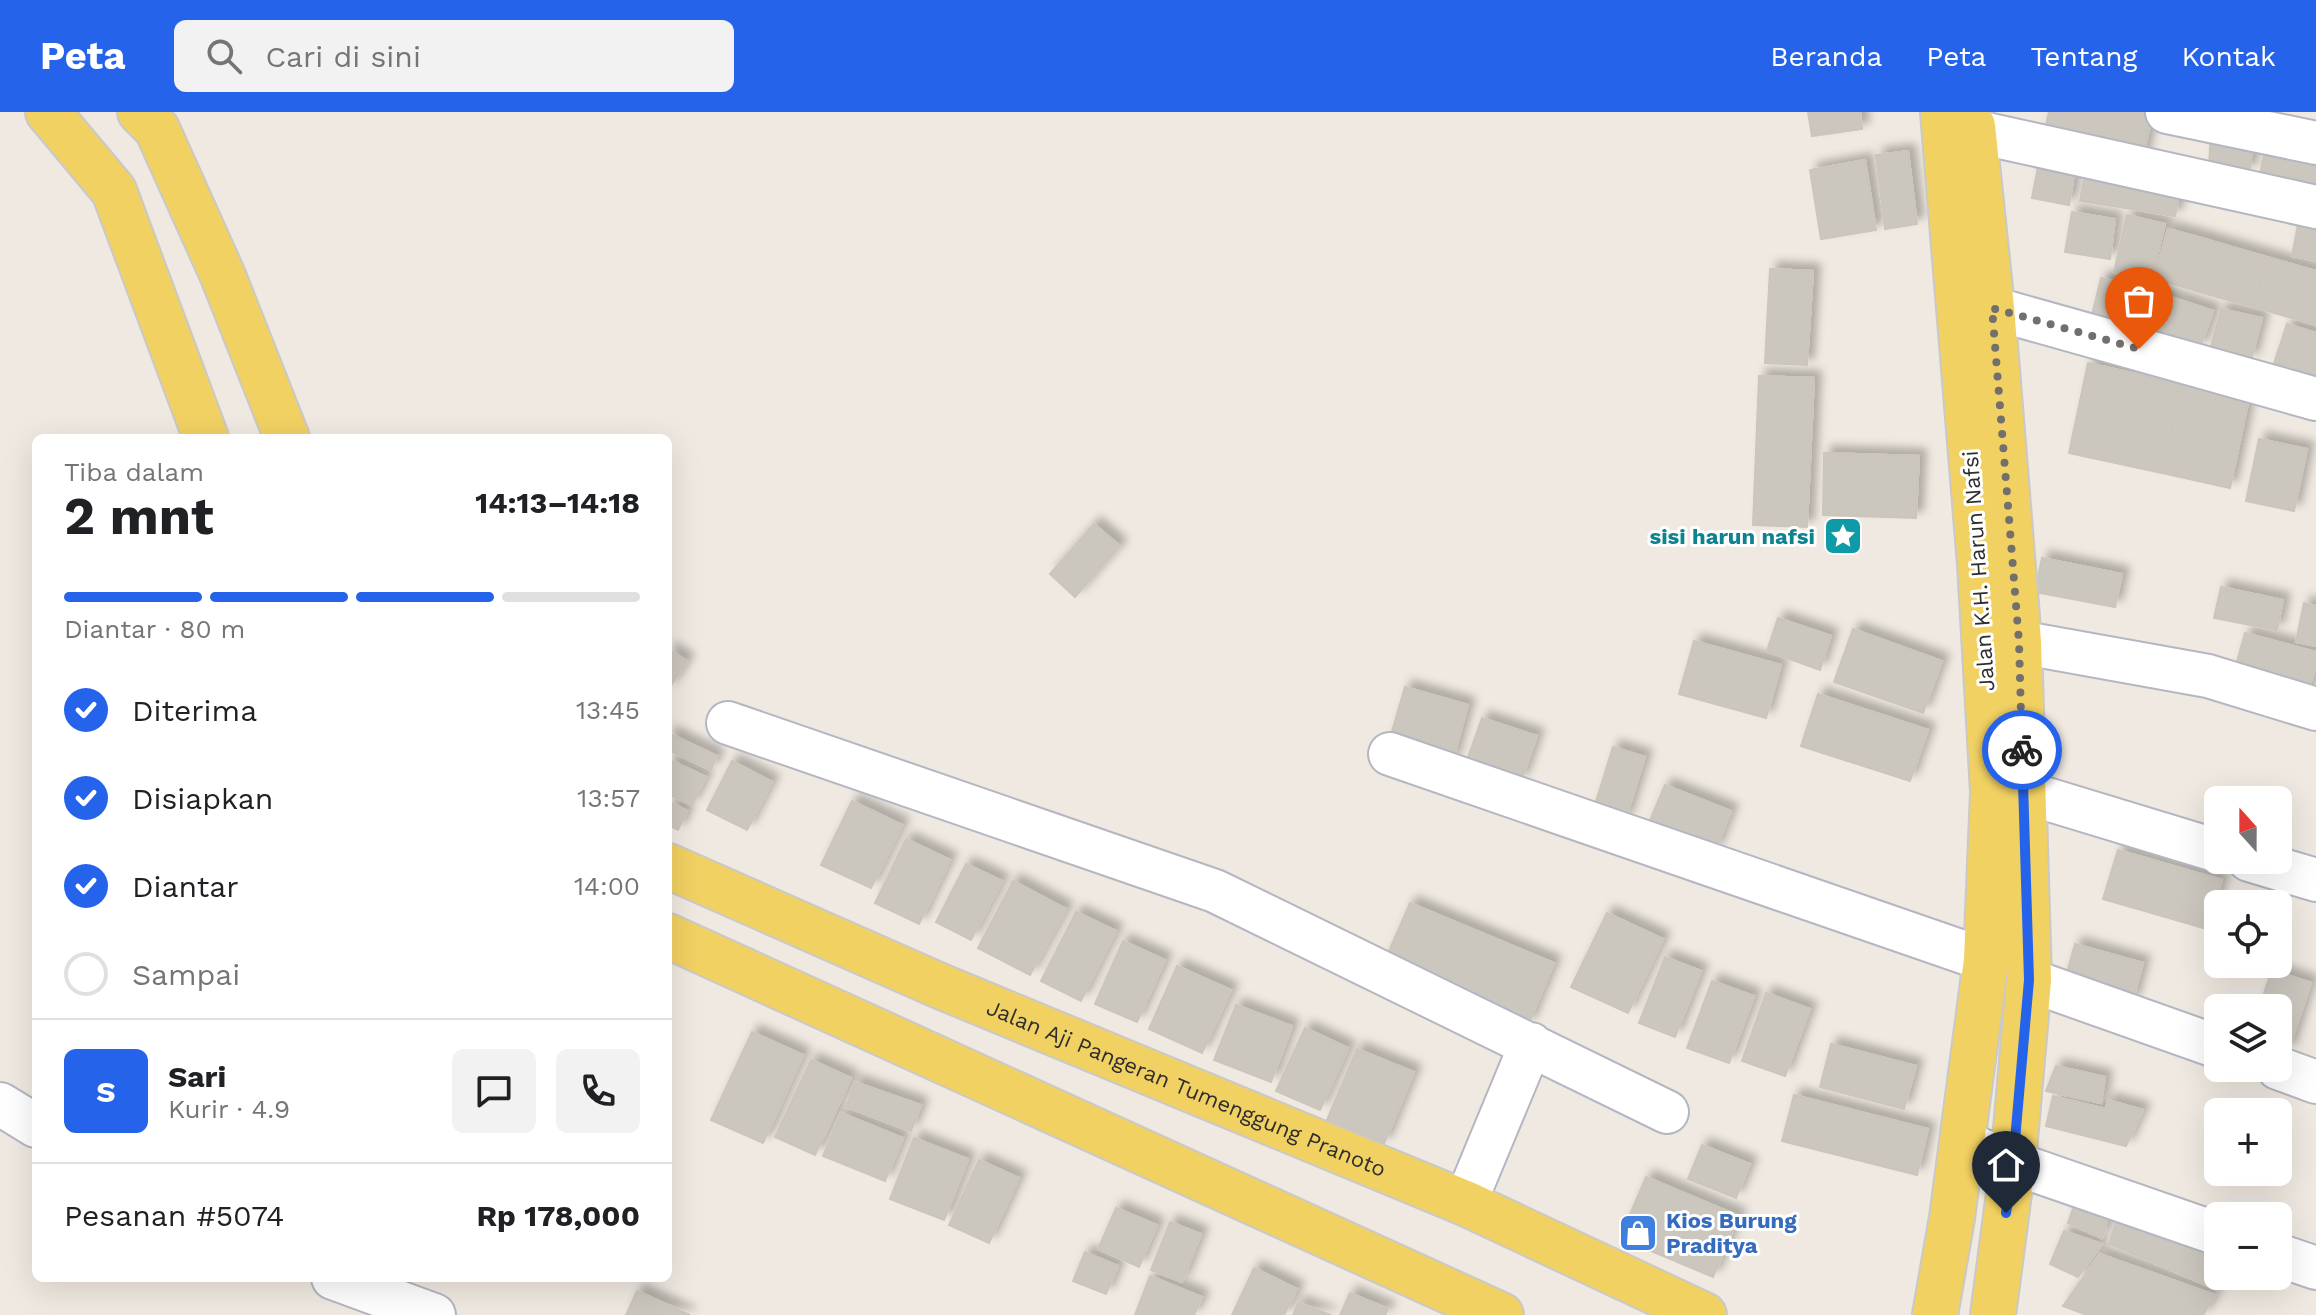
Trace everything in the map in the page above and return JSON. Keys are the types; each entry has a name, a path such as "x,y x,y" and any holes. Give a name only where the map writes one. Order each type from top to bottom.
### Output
{"main road":[{"path":"48,112 114,191 205,434"},
{"path":"140,112 157,129 181,182 223,276 285,434"},
{"name":"Jalan K.H. Harun Nafsi","path":"1958,122 1992,308 2019,642 2024,792 2029,980 2013,1163 1993,1315"},
{"name":"Jalan K.H. Harun Nafsi","path":"1935,1315 1986,960 1993,792 1958,122"},
{"name":"Jalan Aji Pangeran Tumenggung Pranoto","path":"672,868 940,986 1465,1203 1704,1315"},
{"path":"672,938 1501,1315"}],"street":[{"path":"2167,112 2316,143"},
{"path":"1958,122 2104,162 2316,207"},
{"path":"1992,308 2316,399"},
{"path":"2019,642 2208,676 2316,709"},
{"path":"728,723 1215,891 1667,1112"},
{"path":"1390,754 1986,960"},
{"path":"2024,792 2204,847"},
{"path":"2292,873 2316,880"},
{"path":"2029,980 2204,1042"},
{"path":"1465,1203 1531,1044"},
{"path":"2292,1073 2316,1082"},
{"path":"0,1104 32,1124"},
{"path":"1962,1142 2013,1163 2204,1229"},
{"path":"2292,1260 2316,1268"},
{"path":"344,1282 434,1315"}],"building":[{"path":"1808,112 1860,112 1862,129 1812,136"},
{"path":"2049,112 2088,112 2079,151 2042,143"},
{"path":"2088,112 2136,112 2152,116 2141,165 2079,151"},
{"path":"2211,129 2253,133 2250,171 2209,168"},
{"path":"2268,136 2304,143 2295,182 2260,174"},
{"path":"2304,143 2316,146 2316,187 2295,182"},
{"path":"1908,151 1917,224 1885,229 1876,155"},
{"path":"2040,156 2076,162 2069,205 2032,198"},
{"path":"1865,160 1876,230 1821,239 1810,170"},
{"path":"2086,166 2138,175 2132,209 2080,201"},
{"path":"2138,175 2181,182 2175,216 2132,209"},
{"path":"2072,212 2115,219 2110,259 2065,252"},
{"path":"2300,214 2316,217 2316,260 2292,256"},
{"path":"2127,215 2165,224 2151,281 2114,272"},
{"path":"2168,229 2198,237 2183,287 2154,279"},
{"path":"2198,237 2232,247 2217,297 2183,287"},
{"path":"2232,247 2267,257 2254,307 2217,297"},
{"path":"2267,257 2316,271 2316,325 2254,307"},
{"path":"1770,269 1813,271 1807,365 1765,363"},
{"path":"2101,278 2152,290 2143,327 2092,315"},
{"path":"2159,293 2213,311 2200,348 2146,331"},
{"path":"2221,309 2262,318 2251,360 2210,350"},
{"path":"2287,324 2316,333 2316,377 2274,363"},
{"path":"2088,363 2181,384 2162,473 2069,453"},
{"path":"1759,376 1814,378 1807,527 1753,525"},
{"path":"2181,384 2249,398 2230,488 2162,473"},
{"path":"2259,439 2307,449 2294,511 2246,501"},
{"path":"1824,453 1919,456 1916,518 1823,515"},
{"path":"1094,524 1120,546 1075,597 1050,574"},
{"path":"2042,558 2122,574 2115,607 2035,592"},
{"path":"2221,587 2283,600 2277,630 2214,618"},
{"path":"2304,603 2316,606 2316,646 2296,642"},
{"path":"1778,618 1831,636 1820,670 1767,651"},
{"path":"1853,629 1942,661 1923,713 1834,682"},
{"path":"2245,633 2316,652 2316,664 2307,696 2233,676"},
{"path":"1694,641 1781,665 1766,718 1679,694"},
{"path":"672,652 687,661 672,684"},
{"path":"1405,687 1468,705 1452,763 1388,745"},
{"path":"1818,694 1928,730 1910,781 1801,746"},
{"path":"1482,718 1537,736 1521,781 1466,763"},
{"path":"672,735 717,756 711,770 672,752"},
{"path":"1613,747 1645,757 1625,821 1593,811"},
{"path":"672,761 706,777 692,805 672,796"},
{"path":"732,761 772,782 747,830 707,810"},
{"path":"1665,785 1731,811 1715,851 1648,825"},
{"path":"852,801 902,825 871,888 821,865"},
{"path":"672,803 687,811 678,830 672,827"},
{"path":"906,839 950,860 919,924 875,903"},
{"path":"2118,850 2222,880 2219,890 2204,890 2204,928 2103,899"},
{"path":"966,864 1002,881 971,940 936,922"},
{"path":"1013,881 1066,909 1030,975 978,948"},
{"path":"1410,903 1554,963 1528,1025 1383,965"},
{"path":"1076,912 1116,931 1081,1001 1041,981"},
{"path":"1607,913 1663,939 1628,1013 1571,987"},
{"path":"1123,941 1165,960 1137,1022 1095,1004"},
{"path":"2075,944 2143,963 2132,1003 2064,983"},
{"path":"1665,957 1701,971 1675,1037 1639,1023"},
{"path":"1177,966 1231,990 1202,1053 1149,1029"},
{"path":"2292,977 2311,983 2292,1039 2292,994 2264,994 2269,978"},
{"path":"1712,981 1754,996 1729,1063 1687,1048"},
{"path":"1766,993 1810,1009 1785,1076 1742,1061"},
{"path":"1236,1005 1292,1026 1271,1082 1214,1060"},
{"path":"1305,1028 1348,1048 1320,1110 1276,1091"},
{"path":"752,1032 803,1055 763,1143 711,1120"},
{"path":"1831,1044 1916,1066 1904,1109 1820,1087"},
{"path":"1357,1049 1414,1072 1384,1144 1327,1120"},
{"path":"811,1060 851,1078 815,1155 775,1137"},
{"path":"2056,1066 2105,1077 2101,1103 2046,1091"},
{"path":"855,1082 921,1105 911,1131 846,1107"},
{"path":"1794,1095 1928,1129 1917,1175 1782,1141"},
{"path":"2053,1096 2106,1109 2108,1100 2143,1110 2126,1146 2046,1126"},
{"path":"841,1113 903,1138 885,1181 823,1156"},
{"path":"914,1138 968,1159 944,1220 890,1199"},
{"path":"1702,1145 1750,1164 1736,1198 1688,1179"},
{"path":"979,1160 1019,1178 989,1243 949,1225"},
{"path":"1646,1177 1739,1216 1713,1277 1620,1238"},
{"path":"2079,1191 2112,1203 2102,1238 2068,1223"},
{"path":"1116,1208 1157,1225 1139,1267 1098,1249"},
{"path":"2118,1215 2204,1243 2204,1284 2109,1244"},
{"path":"1170,1222 1201,1234 1182,1282 1151,1270"},
{"path":"2064,1231 2102,1244 2078,1277 2050,1264"},
{"path":"1085,1252 1118,1266 1106,1294 1073,1281"},
{"path":"2100,1254 2215,1295 2203,1315 2087,1315 2063,1306"},
{"path":"1254,1268 1297,1289 1284,1315 1232,1315"},
{"path":"1150,1276 1202,1297 1194,1315 1135,1315"},
{"path":"637,1291 690,1315 626,1315"},
{"path":"1350,1293 1388,1309 1385,1315 1340,1315"},
{"path":"1298,1303 1331,1315 1293,1315"}],"way so far":[{"path":"2022,750 2019,642 1992,308 2139,349"}],"place":[{"name":"sisi harun nafsi","path":"1843,536"},
{"name":"Kios Burung Praditya","path":"1638,1233"}],"route":[{"path":"2006,1213 2029,980 2022,750"}]}
